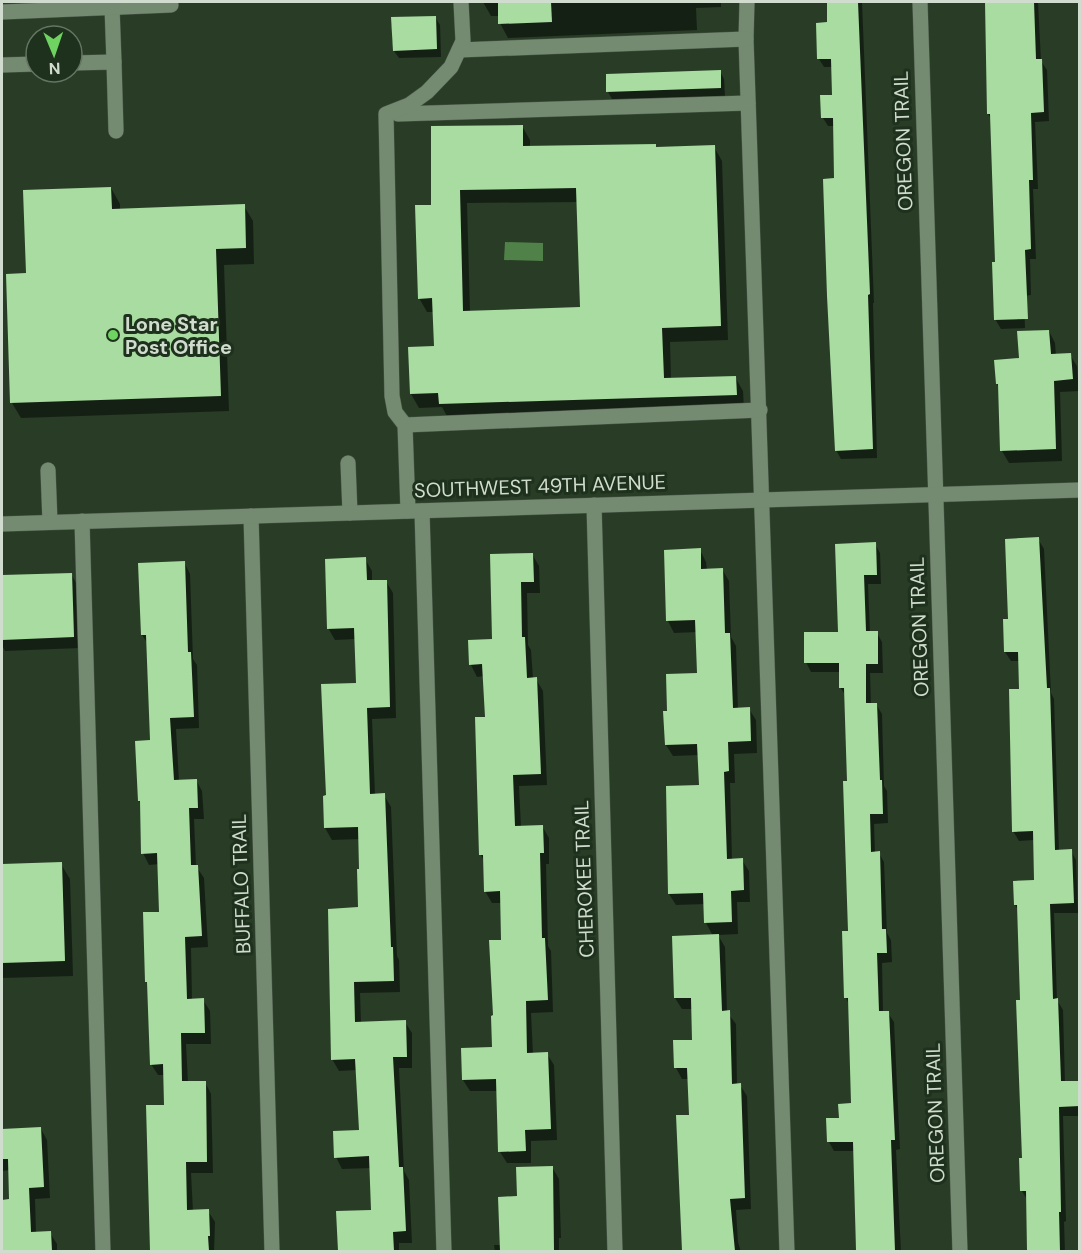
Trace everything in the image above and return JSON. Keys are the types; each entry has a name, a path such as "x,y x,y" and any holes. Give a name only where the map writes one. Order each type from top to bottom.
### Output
{"street":[{"path":"386,114 409,105 427,92 451,66 463,41 461,2"},
{"path":"747,2 748,103 788,1251"},
{"name":"OREGON TRAIL","path":"920,2 960,1251"},
{"path":"2,12 171,5"},
{"path":"112,7 116,131"},
{"path":"459,50 746,39"},
{"path":"84,63 114,62"},
{"path":"2,65 24,64"},
{"path":"386,114 748,103"},
{"path":"386,114 392,396 395,412 405,424 416,511 444,1251"},
{"path":"405,424 760,410"},
{"path":"348,463 350,513"},
{"path":"48,470 50,522"},
{"name":"SOUTHWEST 49TH AVENUE","path":"2,524 1080,490"},
{"name":"CHEROKEE TRAIL","path":"594,505 615,1251"},
{"name":"BUFFALO TRAIL","path":"251,516 272,1251"},
{"path":"82,521 103,1251"}],"shaded area":[{"path":"505,242 543,243 543,261 504,260"}],"building":[{"path":"498,2 551,2 552,22 498,24"},
{"path":"827,2 858,2 870,294 868,295 873,449 835,451 823,179 834,178 833,118 821,118 820,95 832,95 831,59 817,59 816,23 827,22"},
{"path":"985,2 1034,2 1036,59 1042,59 1044,112 1031,113 1033,180 1029,180 1031,249 1025,250 1028,319 994,320 992,262 995,262 990,114 987,114"},
{"path":"436,16 437,49 393,51 391,17"},
{"path":"721,70 721,88 606,92 606,74"},
{"path":"523,125 523,146 715,145 721,326 662,328 664,378 736,376 737,395 439,404 438,393 410,394 408,347 434,346 432,298 418,299 415,205 431,205 431,126","holes":["576,188 580,307 463,311 460,190"]},
{"name":"Lone Star Post Office","path":"111,187 112,209 245,204 246,248 216,249 221,396 10,403 6,274 26,273 23,190"},
{"path":"1049,330 1051,354 1071,353 1073,379 1054,381 1056,449 1000,451 998,384 996,384 994,360 1019,358 1017,331"},
{"path":"1039,537 1047,688 1050,688 1055,850 1072,849 1074,903 1050,904 1053,999 1058,998 1061,1081 1080,1081 1080,1106 1059,1107 1060,1251 1027,1251 1026,1191 1020,1191 1019,1158 1022,1158 1016,1000 1020,1000 1017,905 1014,905 1013,881 1034,880 1033,831 1012,832 1009,689 1019,689 1018,652 1004,652 1003,619 1008,619 1005,539"},
{"path":"876,542 877,575 864,575 866,631 878,631 878,664 866,664 866,703 877,703 880,780 882,780 883,814 870,814 871,852 880,851 882,929 886,929 887,953 877,953 879,1011 889,1011 895,1140 891,1140 895,1251 856,1251 853,1142 827,1142 826,1118 839,1118 838,1104 851,1103 848,998 844,998 842,931 848,931 843,781 847,781 844,688 839,688 839,663 804,663 804,632 838,632 835,544"},
{"path":"701,548 701,569 723,568 725,633 730,633 733,708 750,707 751,741 728,742 729,771 724,772 727,859 743,858 744,890 731,891 732,922 704,923 703,893 668,894 666,786 699,785 697,744 665,745 663,711 667,711 666,674 697,673 695,620 666,621 664,550"},
{"path":"533,553 534,582 521,582 522,637 525,637 527,678 537,677 541,774 513,775 515,826 543,825 544,853 540,853 542,938 545,938 548,1000 526,1001 527,1053 548,1052 551,1129 525,1130 526,1151 498,1152 496,1079 462,1080 461,1048 492,1047 491,1016 493,1015 489,940 501,940 500,891 484,892 483,855 479,855 475,717 485,717 482,664 469,665 468,640 492,639 490,554"},
{"path":"366,557 367,580 387,580 390,707 367,708 370,794 385,793 394,981 354,982 355,1022 406,1020 407,1057 393,1057 399,1167 403,1167 406,1231 393,1232 394,1251 338,1251 336,1211 371,1210 369,1156 334,1158 333,1131 359,1130 355,1059 331,1060 328,909 358,907 357,869 359,869 358,827 324,828 323,796 326,795 321,684 356,683 354,628 327,629 325,559"},
{"path":"185,561 188,652 191,652 194,717 170,718 174,780 197,779 198,808 189,808 191,865 198,865 202,936 185,937 187,999 204,998 205,1033 181,1033 182,1081 206,1081 207,1162 186,1162 187,1210 209,1209 210,1236 208,1236 209,1251 150,1251 146,1105 164,1105 163,1064 150,1065 147,982 145,982 143,912 159,912 157,853 141,854 140,801 138,801 135,741 150,740 146,635 141,635 138,563"},
{"path":"72,573 74,637 2,640 2,575"},
{"path":"62,862 65,961 2,963 2,864"},
{"path":"719,934 722,1011 730,1010 732,1084 741,1083 745,1198 730,1199 735,1251 682,1251 676,1115 689,1115 687,1068 674,1068 673,1040 692,1040 691,998 674,998 672,936"},
{"path":"41,1127 44,1187 29,1188 31,1232 51,1231 52,1251 2,1251 2,1200 9,1199 8,1159 2,1159 2,1129"},
{"path":"553,1166 554,1251 500,1251 498,1197 517,1196 516,1167"}],"place":[{"name":"Lone Star Post Office","path":"113,335"}]}
